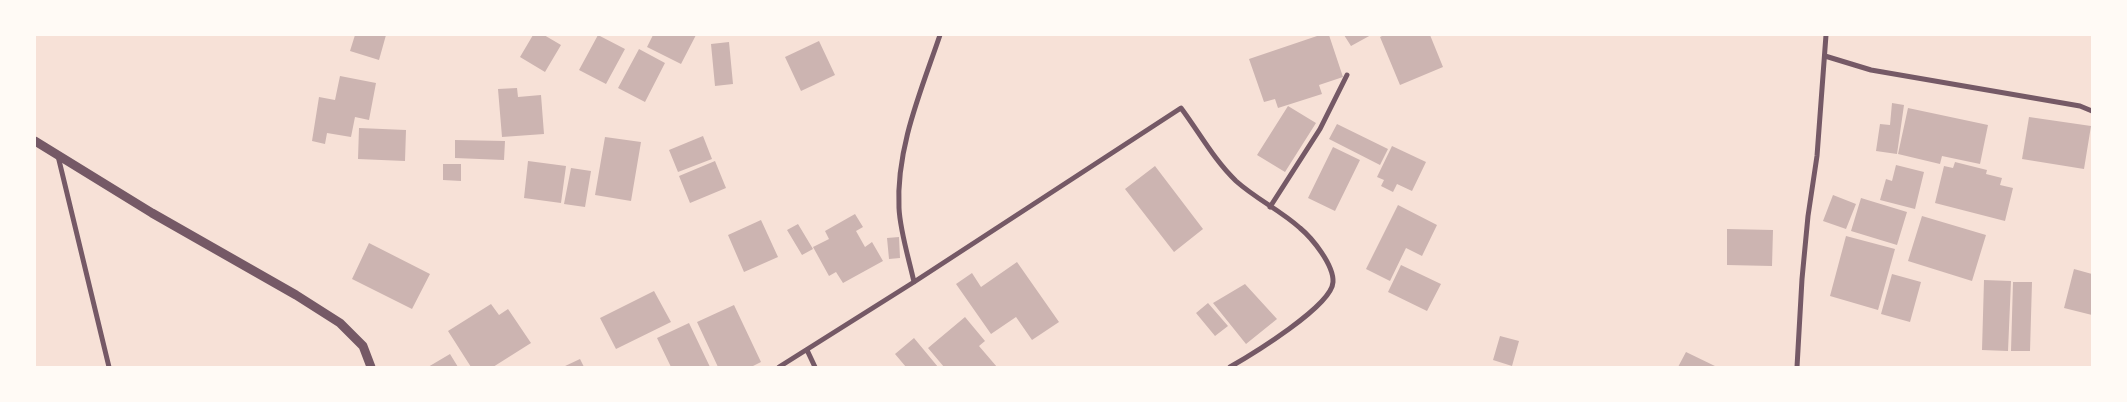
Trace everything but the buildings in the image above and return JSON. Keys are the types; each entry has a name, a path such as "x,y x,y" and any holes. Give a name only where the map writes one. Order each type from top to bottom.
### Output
{"street":[{"path":"914,282 899,209 900,163 912,116 940,35"},
{"path":"1797,367 1805,252 1817,156 1826,35"},
{"path":"1825,56 1871,70 2080,106 2092,111"},
{"path":"1270,207 1320,129 1347,76"},
{"path":"779,367 914,282 1181,108 1222,166 1236,181 1278,211 1307,235 1328,264 1333,281 1330,294 1311,312 1253,354 1230,367"},
{"path":"35,141 152,213 296,295 340,323 363,346 371,367"},
{"path":"58,155 109,367"},
{"path":"807,350 815,367"}]}
